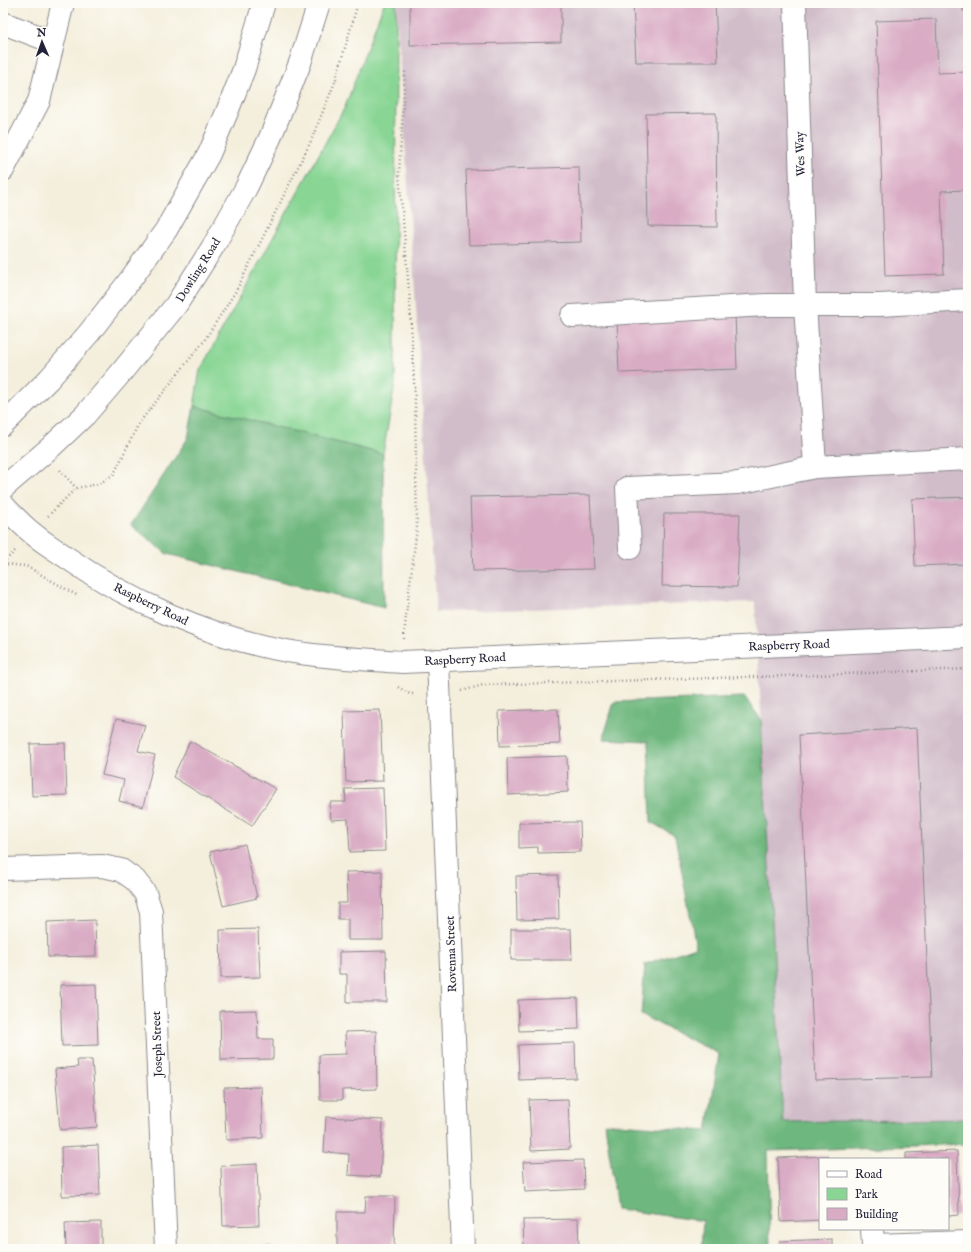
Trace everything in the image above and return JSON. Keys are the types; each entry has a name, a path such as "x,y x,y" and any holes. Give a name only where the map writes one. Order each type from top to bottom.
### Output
{"main road":[{"path":"3,170 39,102 63,3"},
{"path":"3,425 49,379 88,333 130,280 166,230 209,154 244,69 264,3"},
{"name":"Dowling Road","path":"3,488 51,448 85,415 176,305 214,245 246,188 270,138 300,63 319,3"},
{"name":"Wes Way","path":"795,3 804,304 815,467"},
{"path":"3,23 53,42"},
{"path":"572,316 766,305 880,305 968,300"},
{"path":"630,548 626,488 738,483 815,467 968,459"},
{"name":"Raspberry Road","path":"3,505 32,533 84,570 148,605 207,630 286,651 323,656 402,662 968,637"},
{"name":"Rovenna Street","path":"438,660 463,1249"},
{"name":"Joseph Street","path":"3,869 102,866 121,870 135,880 145,893 151,911 166,1249"},
{"path":"873,1241 968,1242"}],"path":[{"path":"76,488 99,484 114,474 139,423 204,341 236,291 310,143 335,82 358,3"},
{"path":"402,662 406,615 417,528 415,401 410,302 399,174 405,71"}],"shaded area":[{"path":"396,3 968,3 968,1119 783,1123 755,602 436,612"}],"green space":[{"path":"384,3 396,3 395,384 383,454 194,406 200,370 345,107"},
{"path":"194,406 383,454 384,608 167,554 131,525 188,438"},
{"path":"744,697 761,719 783,1122 968,1119 968,1144 768,1151 770,1249 701,1249 703,1221 617,1209 605,1123 707,1131 719,1054 641,1015 645,964 696,947 675,836 651,822 648,741 603,739 614,702"}],"building":[{"path":"410,3 561,3 561,42 410,45"},
{"path":"633,3 715,3 718,62 636,62"},
{"path":"963,3 968,3 968,11 963,11"},
{"path":"936,19 938,73 968,72 968,190 941,191 944,274 885,276 876,21"},
{"path":"716,113 717,227 648,226 646,114"},
{"path":"579,167 581,242 469,245 466,170"},
{"path":"735,314 737,369 619,373 617,320"},
{"path":"590,495 594,569 473,571 470,497"},
{"path":"968,497 968,564 915,566 912,499"},
{"path":"664,514 740,514 737,587 662,586"},
{"path":"558,709 560,744 500,746 499,711"},
{"path":"380,710 383,781 346,782 344,711"},
{"path":"116,719 145,725 138,751 155,755 143,807 119,801 124,780 102,775"},
{"path":"917,728 932,1077 815,1080 799,735"},
{"path":"190,741 276,789 252,826 173,777"},
{"path":"65,743 67,795 32,796 30,744"},
{"path":"567,756 568,792 508,795 507,758"},
{"path":"4,776 5,809 3,809"},
{"path":"383,788 385,851 350,852 348,819 331,820 330,802 346,802 345,789"},
{"path":"580,822 581,852 538,853 538,847 519,848 519,823"},
{"path":"245,844 257,898 223,906 210,852"},
{"path":"382,871 383,940 348,940 348,919 338,919 338,903 347,903 346,872"},
{"path":"558,875 559,919 517,920 516,876"},
{"path":"95,920 96,956 48,957 47,922"},
{"path":"258,929 260,977 221,978 220,930"},
{"path":"511,929 571,929 572,960 511,960"},
{"path":"386,951 387,1002 347,1002 347,974 339,974 339,952"},
{"path":"96,984 98,1045 62,1046 60,985"},
{"path":"578,998 579,1029 519,1031 518,1000"},
{"path":"257,1010 258,1039 273,1039 273,1059 221,1060 220,1011"},
{"path":"376,1031 377,1089 342,1090 342,1100 320,1100 319,1055 346,1054 345,1032"},
{"path":"575,1043 576,1078 519,1080 518,1045"},
{"path":"77,1060 92,1060 97,1127 60,1130 55,1069 78,1067"},
{"path":"261,1087 263,1138 226,1140 224,1088"},
{"path":"568,1099 570,1149 531,1151 529,1100"},
{"path":"326,1117 383,1120 380,1177 348,1175 349,1154 324,1152"},
{"path":"98,1145 100,1195 62,1196 61,1147"},
{"path":"957,1151 959,1215 949,1216 949,1158 906,1158 906,1153"},
{"path":"828,1156 828,1158 819,1158 819,1220 781,1222 778,1158"},
{"path":"583,1160 584,1189 525,1192 523,1162"},
{"path":"257,1164 259,1225 223,1226 221,1166"},
{"path":"366,1196 395,1196 394,1248 337,1247 337,1212 365,1212"},
{"path":"578,1219 579,1249 524,1249 523,1220"},
{"path":"101,1222 101,1249 66,1249 65,1223"},
{"path":"832,1239 832,1249 781,1249 780,1241"},
{"path":"271,1246 271,1249 234,1249 234,1248"}]}
